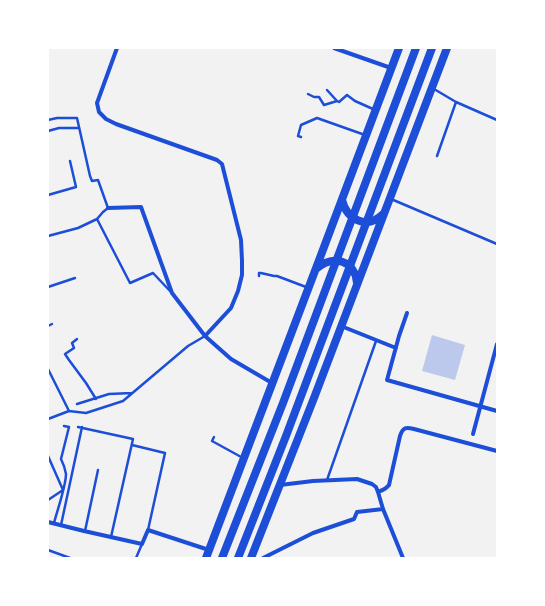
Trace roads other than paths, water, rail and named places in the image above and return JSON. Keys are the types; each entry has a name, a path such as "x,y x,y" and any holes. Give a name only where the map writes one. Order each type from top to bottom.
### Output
{"main road":[{"path":"208,554 399,48"},
{"path":"222,558 283,403 416,48"},
{"path":"238,558 289,428 432,48"},
{"path":"251,558 447,48"},
{"path":"342,200 346,210 351,216 358,220 366,222 374,221 384,214"},
{"path":"316,269 322,264 329,262 345,262 354,270 357,284"}],"street":[{"path":"117,48 97,102 99,112 106,119 116,124 217,160 222,164 241,240 242,275 238,291 231,308 205,336"},
{"path":"334,48 391,68"},
{"path":"108,208 141,207 172,293 205,336 231,359 273,383"},
{"path":"407,314 387,380 497,411"},
{"path":"341,326 396,348"},
{"path":"473,434 497,344"},
{"path":"378,492 387,488 400,436 402,430 405,428 414,429 497,451"},
{"path":"280,485 313,481 357,479 372,484 376,487 383,509 403,558"},
{"path":"263,558 312,533 354,519 357,512 383,509"},
{"path":"48,522 142,544 148,530 208,554"}],"lane":[{"path":"432,88 456,102 497,120"},
{"path":"327,90 337,101"},
{"path":"308,94 320,98 324,105 337,101 339,102 347,95 355,101 376,110"},
{"path":"437,156 456,102"},
{"path":"48,120 57,118 77,118 90,176 92,181 98,180 108,208 97,219 78,228 48,236"},
{"path":"301,137 298,136 301,125 317,118 366,135"},
{"path":"48,131 59,128 79,128"},
{"path":"48,195 76,187 70,161"},
{"path":"389,199 497,244"},
{"path":"97,219 130,283 153,273 172,293"},
{"path":"259,276 259,273 261,273 277,276 309,288"},
{"path":"48,288 75,278"},
{"path":"48,326 52,324"},
{"path":"48,419 69,412 86,413 123,400 188,346 205,336"},
{"path":"77,339 72,343 74,348 66,354 96,399"},
{"path":"327,480 376,340"},
{"path":"48,369 69,412"},
{"path":"77,404 109,394 132,393"},
{"path":"54,523 66,473 61,459 69,428 64,426"},
{"path":"61,525 80,427 134,439 111,537"},
{"path":"214,436 212,441 244,458"},
{"path":"132,445 165,453 148,530"},
{"path":"48,456 63,490"},
{"path":"84,531 98,470"},
{"path":"48,500 63,490"},
{"path":"136,558 142,544"},
{"path":"48,550 70,558"}]}
